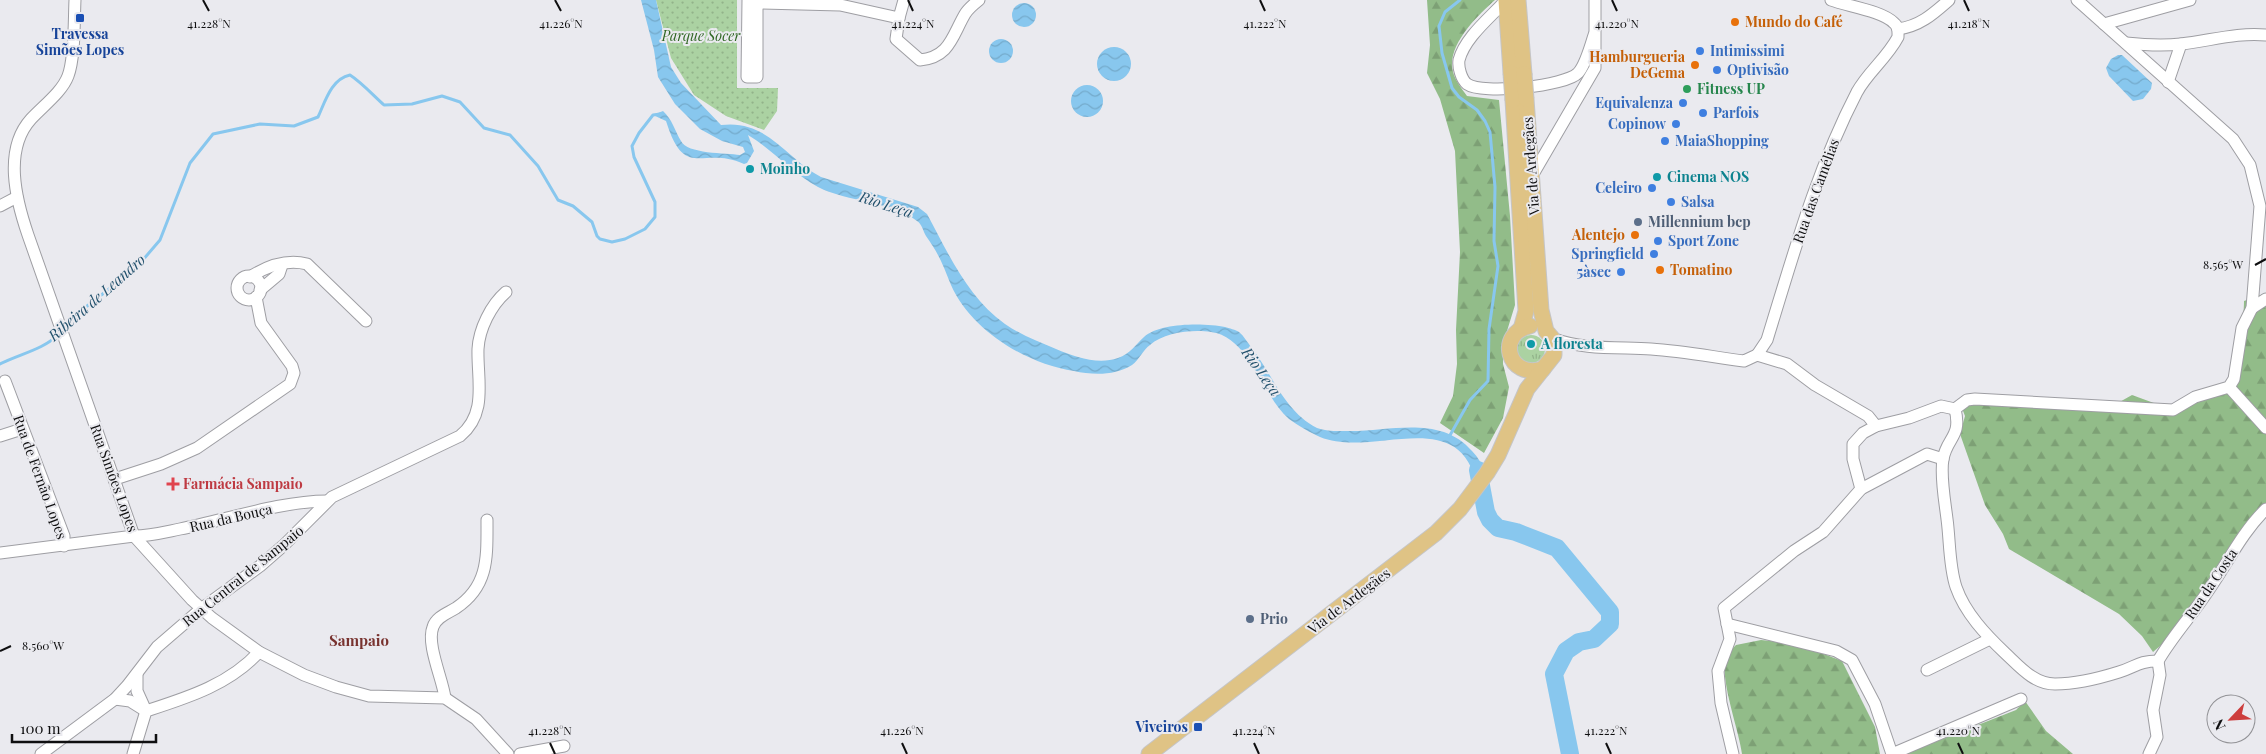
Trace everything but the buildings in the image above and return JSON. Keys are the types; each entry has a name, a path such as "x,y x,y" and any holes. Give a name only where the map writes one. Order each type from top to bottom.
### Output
{"main road":[{"name":"Via de Ardegães","path":"1506,0 1518,74"},
{"name":"Via de Ardegães","path":"1515,416 1520,383 1517,367 1509,351 1510,342 1521,329 1526,311 1518,74 1518,0"},
{"name":"Via de Ardegães","path":"1149,754 1415,550 1460,509 1498,455 1527,389 1554,356 1540,310 1532,178 1520,100"},
{"path":"1521,329 1529,326 1538,327 1549,335"},
{"path":"1517,367 1525,371 1534,372 1543,369"}],"street":[{"name":"Rua Simões Lopes","path":"75,0 68,76 29,121 21,136 16,153 15,183 17,197 57,318 134,536 201,609 259,652 304,675 336,687 369,696 445,698"},
{"path":"904,0 896,39 920,60 934,59 951,44 966,12 979,0"},
{"path":"1506,0 1468,42 1459,60 1460,74 1467,84 1478,88 1497,90 1563,82 1578,73 1594,35"},
{"path":"1532,178 1541,158 1595,68 1595,0"},
{"path":"1831,0 1885,17 1895,23 1898,33 1930,17 1949,0"},
{"path":"1861,489 1853,460 1853,444 1863,433 1876,426 1908,418 1941,406 1954,409 1966,400 1975,400 2173,410 2195,397 2229,387 2234,379 2242,328 2252,308 2260,206 2250,165 2233,139 2078,0"},
{"path":"2104,24 2190,0"},
{"path":"754,1 840,5 899,18"},
{"path":"754,1 756,77 747,77 754,1"},
{"name":"Rua das Camélias","path":"1757,355 1767,340 1806,215 1834,141 1858,90 1898,33"},
{"path":"2126,43 2148,46 2181,44 2230,36 2266,35"},
{"path":"2168,82 2181,44"},
{"path":"0,206 17,197"},
{"path":"115,479 161,464 197,448 290,384 294,373 292,366 261,323 254,319 240,295 238,284 242,278 250,277 273,265 282,265 294,261 307,264 366,321"},
{"path":"240,295 249,300 279,274 282,265"},
{"path":"250,277 259,282 258,293 261,323"},
{"name":"Rua Central de Sampaio","path":"40,754 115,699 157,647 201,609 278,551 332,497 460,436 468,429 475,418 481,396 478,350 480,335 484,322 506,292"},
{"path":"2252,308 2266,299"},
{"path":"1549,335 1564,343 1578,345 1653,349 1744,361 1757,355 1788,364 1815,385 1868,416 1876,426"},
{"name":"Rua de Fernão Lopes","path":"5,381 64,536 64,546"},
{"path":"2229,387 2266,428"},
{"path":"1954,409 1958,421 1956,432 1943,458 1944,499 1956,587 1966,609 1990,640 2037,681 2056,684 2066,683 2120,672 2143,661 2158,661 2160,675 2152,710 2157,737 2149,754"},
{"path":"0,436 22,428"},
{"path":"1733,754 1722,703 1718,671 1730,639 1724,608 1794,551 1823,532 1861,489 1927,454 1943,458"},
{"name":"Rua da Bouça","path":"0,553 146,536 303,501 327,501"},
{"name":"Rua da Costa","path":"2158,661 2170,641 2192,616 2240,542 2266,509"},
{"path":"487,520 487,552 482,579 475,592 457,607 439,618 432,627 432,641 445,698 476,719 504,752"},
{"path":"1727,624 1836,652 1852,660 1876,704 1892,754 2021,698"},
{"path":"1927,670 1990,640"},
{"path":"146,711 206,690 248,663 259,652"},
{"path":"133,754 146,711 137,691 136,674"},
{"path":"115,699 130,701 146,711"},
{"path":"520,754 564,746"}],"green space":[{"name":"Parque Socer","path":"656,0 737,0 737,88 778,88 777,111 764,130 726,116 694,95 671,58"},
{"path":"1427,0 1495,0 1472,23 1458,42 1452,62 1455,78 1467,96 1499,100 1510,216 1515,305 1503,344 1503,364 1509,387 1503,418 1484,453 1440,423 1453,396 1457,364 1456,330 1460,252 1455,151 1440,99 1427,73 1430,45"},
{"path":"2266,293 2266,512 2209,578 2196,607 2166,641 2153,652 2142,636 2119,614 2009,549 2003,534 1985,505 1960,434 1965,416 1960,403 2116,404 2132,395 2173,410 2213,391 2232,374 2239,350 2244,301"},
{"path":"1531,335 1541,339 1545,349 1541,359 1531,363 1521,359 1517,349 1521,339"},
{"path":"1761,640 1798,644 1842,661 1875,727 1880,754 1742,754 1727,691 1725,678 1726,657 1736,645"},
{"path":"2025,701 2046,731 2073,754 1904,754 2016,710"}],"water":[{"path":"641,0 656,0 671,67 681,83 721,125 737,125 752,128 764,134 821,177 918,207 927,214 960,274 980,301 1005,324 1017,332 1071,355 1103,361 1122,356 1151,332 1172,326 1195,324 1230,328 1239,332 1244,337 1287,402 1306,421 1317,428 1329,431 1399,428 1431,429 1446,433 1460,440 1478,458 1487,473 1477,486 1468,461 1453,446 1434,439 1412,438 1341,442 1312,433 1289,419 1279,409 1246,356 1236,344 1224,336 1211,332 1188,331 1163,337 1148,347 1132,365 1125,369 1103,374 1056,367 1019,353 986,330 972,316 960,301 938,254 920,224 907,215 818,187 748,135 754,151 747,163 744,164 729,159 696,158 680,151 673,140 666,121 653,115 663,111 671,121 681,141 691,148 699,151 740,155 745,152 743,147 722,141 700,129 675,104 658,77 654,50"},
{"path":"1024,3 1033,6 1036,15 1033,24 1024,27 1015,24 1012,15 1015,6"},
{"path":"1001,39 1010,42 1013,51 1010,60 1001,63 992,60 989,51 992,42"},
{"path":"1114,47 1126,52 1131,64 1126,76 1114,81 1102,76 1097,64 1102,52"},
{"path":"2122,55 2152,83 2151,89 2143,99 2133,101 2109,76 2106,68 2111,59"},
{"path":"1087,85 1099,89 1103,101 1099,113 1087,117 1075,113 1071,101 1075,89"}],"waterway":[{"path":"1449,437 1470,400 1488,381 1489,329 1498,266 1494,241 1495,187 1490,132 1477,110 1459,97 1452,88 1442,53 1439,26 1445,12 1460,0"},
{"name":"Ribeira de Leandro","path":"65,328 82,310 136,268 160,240 190,163 213,134 260,124 294,126 318,117 333,86 343,77 350,75 384,105 412,104 442,96 460,102 484,128 510,135 538,166 558,200 573,206 592,222 600,239 612,242 625,239 645,229 655,217 655,202 634,157 632,146 653,115 660,114"},
{"name":"Ribeira de Leandro","path":"0,364 46,344 59,334"},
{"name":"Rio Leça","path":"1478,470 1486,512 1490,520 1498,528 1516,532 1557,548 1610,612 1610,624 1594,639 1579,642 1566,651 1554,674 1570,754"}],"place":[{"name":"Travessa Simões Lopes","path":"80,18"},
{"name":"Mundo do Café","path":"1735,22"},
{"name":"Intimissimi","path":"1700,51"},
{"name":"Hamburgueria DeGema","path":"1695,65"},
{"name":"Optivisão","path":"1717,70"},
{"name":"Fitness UP","path":"1687,89"},
{"name":"Equivalenza","path":"1683,103"},
{"name":"Parfois","path":"1703,113"},
{"name":"Copinow","path":"1676,124"},
{"name":"MaiaShopping","path":"1665,141"},
{"name":"Moinho","path":"750,169"},
{"name":"Cinema NOS","path":"1657,177"},
{"name":"Celeiro","path":"1652,188"},
{"name":"Salsa","path":"1671,202"},
{"name":"Millennium bcp","path":"1638,222"},
{"name":"Alentejo","path":"1635,235"},
{"name":"Sport Zone","path":"1658,241"},
{"name":"Springfield","path":"1654,254"},
{"name":"Tomatino","path":"1660,270"},
{"name":"5àsec","path":"1621,272"},
{"name":"A floresta","path":"1531,344"},
{"name":"Farmácia Sampaio","path":"173,484"},
{"name":"Prio","path":"1250,619"},
{"name":"Viveiros","path":"1198,727"}],"district":[{"name":"Sampaio","path":"359,641"}]}
